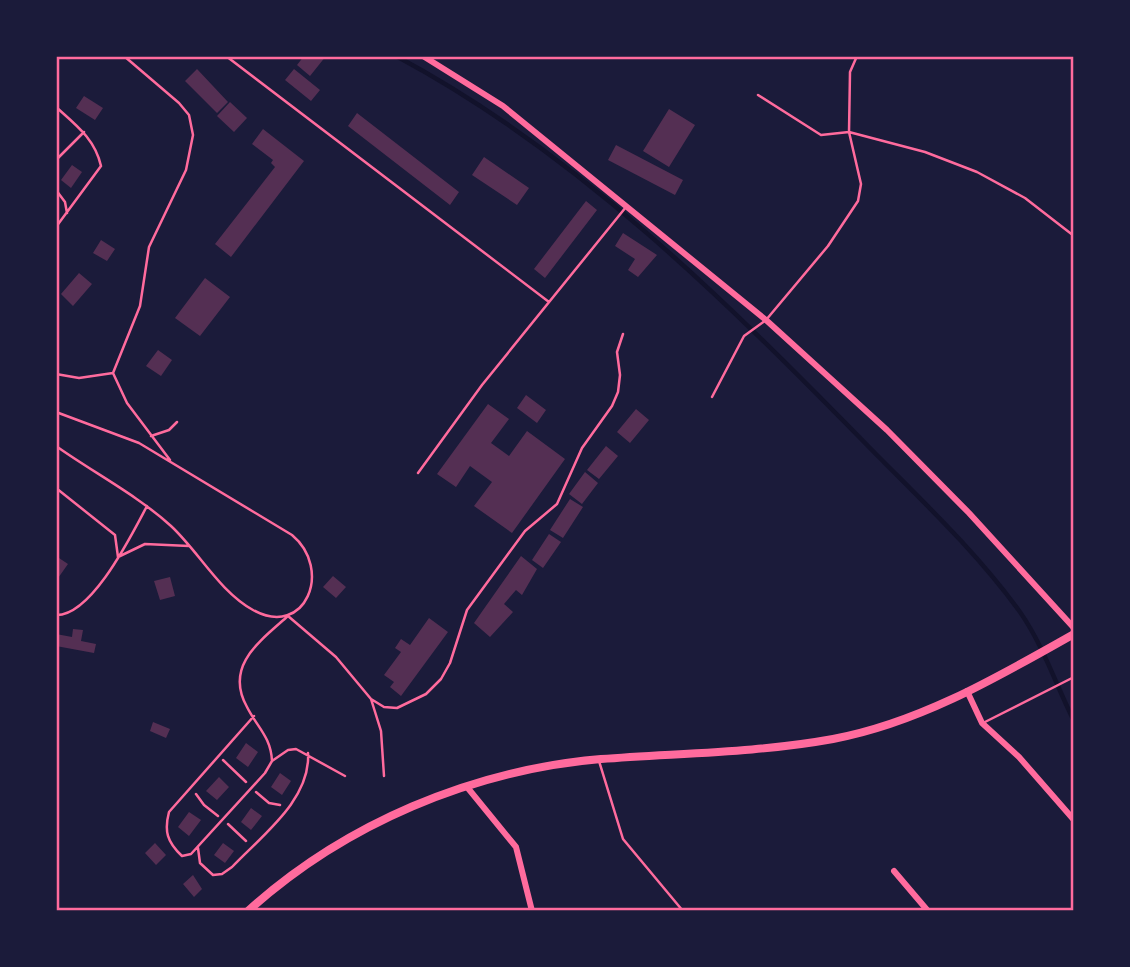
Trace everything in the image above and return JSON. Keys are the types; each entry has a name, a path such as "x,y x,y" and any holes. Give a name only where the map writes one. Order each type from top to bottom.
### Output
{"street":[{"path":"423,56 503,106 628,205 766,320 896,440 969,513 1074,628"},
{"path":"248,911 352,836 412,804 514,773 598,760 724,753 834,739 903,720 1021,664 1074,634"},
{"path":"967,691 982,723 1019,757 1074,820"},
{"path":"467,787 516,847 532,911"},
{"path":"894,871 928,911"}],"lane":[{"path":"124,56 179,103 189,115 192,135 186,170 149,247 140,306 113,373 127,403 173,464"},
{"path":"226,56 549,302"},
{"path":"712,397 744,336 766,320 828,246 858,201 861,184 849,132 850,72 857,56"},
{"path":"758,95 821,135 849,132 925,152 977,173 1025,198 1074,236"},
{"path":"56,107 84,132 98,153 101,166 56,227"},
{"path":"56,160 84,132"},
{"path":"56,190 65,202 67,214"},
{"path":"418,473 482,385 628,205"},
{"path":"56,446 147,506 192,547 234,596 272,618 288,616 336,657 371,699 384,707 397,708 426,694 441,679 457,646 467,610 525,531 556,503 582,448 618,392 620,374 617,352 623,334"},
{"path":"56,374 79,378 113,373"},
{"path":"56,412 139,443 304,545 312,564 313,580 298,610 250,650 243,662 240,689 247,708 267,736 272,761"},
{"path":"151,436 169,430 177,422"},
{"path":"56,488 115,535 118,557"},
{"path":"56,615 74,608 89,596 118,557 147,506"},
{"path":"118,557 145,544 181,543 192,547"},
{"path":"982,723 1072,678"},
{"path":"371,699 381,731 384,776"},
{"path":"254,716 169,812 165,827 174,848 182,856 191,854 265,774 272,761 289,750 308,753 345,776"},
{"path":"198,846 200,863 213,875 222,874 232,867 295,800 304,783 308,753"},
{"path":"598,760 623,838 683,911"}],"building":[{"path":"304,56 326,56 310,76 297,65"},
{"path":"197,69 228,102 217,113 185,81"},
{"path":"294,69 320,90 311,101 285,80"},
{"path":"84,96 103,108 95,120 76,108"},
{"path":"230,102 247,118 234,132 217,116"},
{"path":"669,109 695,125 669,167 643,151"},
{"path":"357,113 459,192 450,205 348,126"},
{"path":"263,129 304,161 231,257 215,244 275,167 271,163 273,160 252,144"},
{"path":"616,145 683,180 675,195 608,160"},
{"path":"484,157 529,188 517,205 472,175"},
{"path":"72,165 82,172 71,188 61,180"},
{"path":"586,201 597,210 545,278 534,269"},
{"path":"623,233 657,255 638,277 628,270 635,259 615,246"},
{"path":"101,240 115,249 107,261 93,253"},
{"path":"79,273 92,284 73,306 61,294"},
{"path":"205,278 230,297 200,336 175,318"},
{"path":"158,350 172,360 161,376 146,366"},
{"path":"526,395 546,410 537,423 517,408"},
{"path":"488,404 509,419 491,443 509,456 527,431 565,459 512,533 474,506 492,482 470,466 456,487 437,474"},
{"path":"636,409 649,420 630,443 617,432"},
{"path":"606,446 618,456 599,479 587,470"},
{"path":"585,472 598,483 582,504 569,494"},
{"path":"570,499 583,507 563,538 550,530"},
{"path":"549,534 561,542 543,568 532,560"},
{"path":"521,556 537,569 522,595 516,590 504,604 513,612 490,637 474,623"},
{"path":"59,558 68,564 56,581 56,562"},
{"path":"333,576 346,587 336,598 323,587"},
{"path":"170,577 175,596 160,600 154,581"},
{"path":"429,618 448,632 401,696 390,687 394,682 384,675 401,652 395,648 401,639 410,645"},
{"path":"73,629 83,630 81,641 96,644 94,653 56,646 56,634 72,637"},
{"path":"153,722 170,729 166,738 150,731"},
{"path":"246,743 258,752 248,767 236,758"},
{"path":"280,773 291,781 282,795 271,787"},
{"path":"219,777 229,787 217,800 206,791"},
{"path":"251,808 262,816 251,830 241,822"},
{"path":"189,812 201,820 189,836 178,827"},
{"path":"155,843 166,855 156,865 145,853"},
{"path":"223,843 234,851 225,863 214,855"},
{"path":"193,875 202,889 194,897 183,884"}],"waterway":[{"path":"396,56 462,94 587,183 646,232 759,337 985,567 1020,612 1036,638 1074,721"}]}
